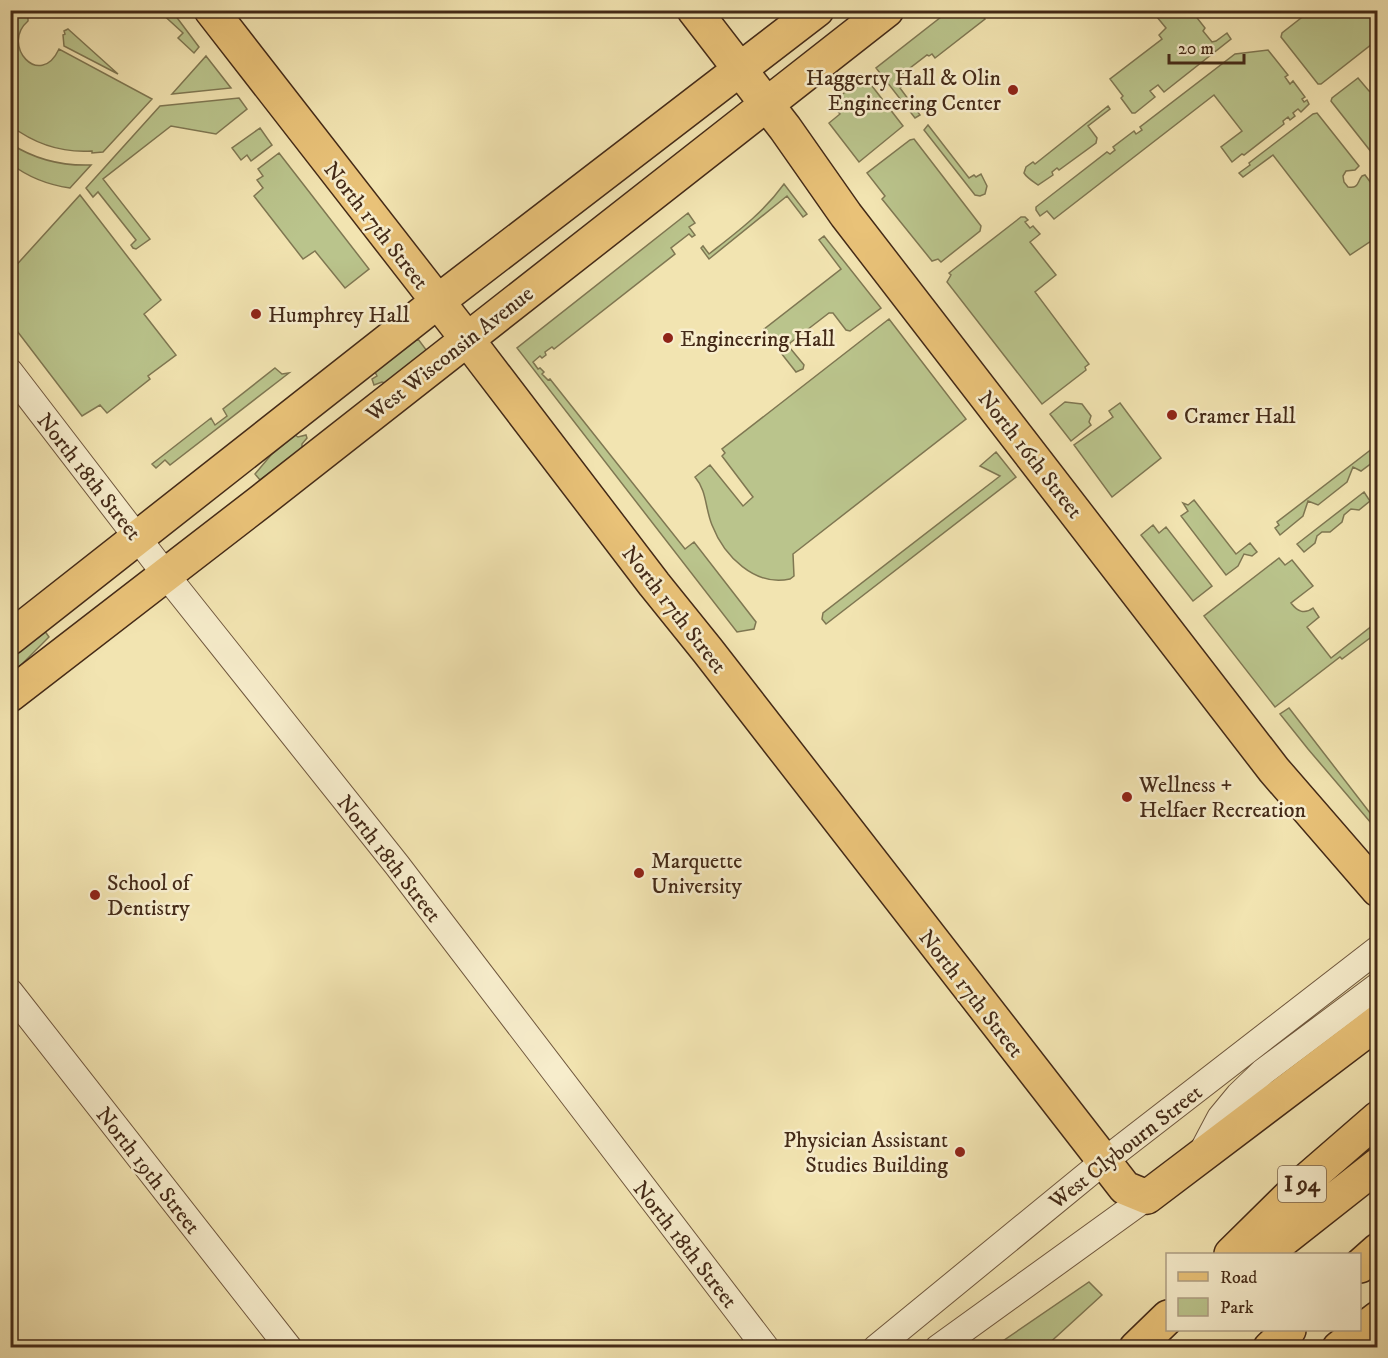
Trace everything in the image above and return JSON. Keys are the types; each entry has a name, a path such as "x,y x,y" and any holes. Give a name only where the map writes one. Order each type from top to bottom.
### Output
{"main road":[{"name":"North 17th Street","path":"211,10 1103,1162 1125,1188 1147,1197"},
{"name":"North 16th Street","path":"694,10 766,104 846,216 1274,770 1377,890"},
{"path":"10,638 437,302 817,10"},
{"name":"West Wisconsin Avenue","path":"10,695 887,10"},
{"path":"1147,1197 1377,1022"},
{"name":"I 94","path":"1232,1253 1302,1185 1377,1118"},
{"path":"1266,1253 1377,1165"},
{"path":"1361,1264 1377,1250"},
{"path":"1136,1347 1166,1318"},
{"path":"1361,1330 1377,1318"},
{"path":"1149,1347 1169,1331"},
{"path":"1270,1347 1287,1331"},
{"path":"1339,1347 1360,1331"}],"street":[{"name":"North 18th Street","path":"10,372 166,575 393,860 766,1347"},
{"name":"West Clybourn Street","path":"876,1347 1103,1162 1377,949"},
{"path":"1198,1157 1220,1118 1239,1095 1263,1072 1377,986"},
{"name":"North 19th Street","path":"10,992 289,1347"},
{"path":"938,1347 1147,1197"}],"green space":[{"path":"950,10 980,11 985,19 935,58 932,54 927,55 901,75 899,80 903,85 900,88 920,115 915,118 876,68"},
{"path":"28,11 28,21 18,41 20,51 33,64 42,65 51,61 59,49 152,99 103,152 92,153 92,151 49,146 11,126 11,13"},
{"path":"159,11 172,11 199,47 194,53 178,38 183,33"},
{"path":"1152,11 1194,11 1205,28 1203,31 1212,42 1227,33 1231,39 1164,92 1158,85 1150,91 1155,97 1132,113 1110,79 1162,39 1159,35 1166,28"},
{"path":"1310,11 1366,11 1372,18 1377,14 1377,35 1373,39 1377,40 1321,84 1318,84 1281,37 1282,33"},
{"path":"68,29 118,74 64,46 63,35"},
{"path":"1268,50 1288,75 1285,77 1290,84 1293,81 1305,97 1302,99 1304,102 1307,100 1309,104 1301,112 1298,109 1293,113 1295,116 1290,120 1288,117 1283,121 1284,124 1244,155 1242,154 1232,162 1221,147 1242,131 1214,95 1054,219 1047,211 1040,216 1036,207 1107,152 1110,154 1115,150 1113,147 1134,131 1136,134 1142,130 1140,127 1235,54"},
{"path":"206,56 231,88 172,94"},
{"path":"865,77 903,126 859,162 829,123 840,114 831,103"},
{"path":"1358,78 1369,91 1377,96 1378,153 1375,154 1331,101"},
{"path":"239,98 247,109 216,134 171,126 103,179 150,239 136,249 133,248 131,245 136,240 98,192 93,197 86,188 160,106"},
{"path":"1108,106 1110,109 1088,126 1097,138 1096,143 1059,170 1057,168 1052,172 1053,175 1038,185 1025,175 1026,167 1033,162 1035,164"},
{"path":"1317,113 1359,166 1355,170 1346,171 1343,176 1344,182 1348,187 1354,187 1365,175 1377,191 1377,237 1350,255 1273,155 1243,177 1239,173 1250,165 1249,163"},
{"path":"928,125 969,178 981,174 987,186 985,194 975,195 924,130"},
{"path":"260,128 272,145 251,161 247,155 241,160 232,148"},
{"path":"914,139 981,226 980,231 941,262 938,259 932,261 882,199 885,196 867,173"},
{"path":"11,144 50,161 91,165 70,188 54,185 32,177 11,164"},
{"path":"279,153 369,269 345,288 315,251 303,259 254,196 263,188 257,180 263,176 258,169"},
{"path":"784,184 807,214 803,217 787,196 709,259 701,248 703,246 709,254 758,213"},
{"path":"80,195 161,300 144,314 176,355 148,376 150,379 107,413 100,405 82,416 11,323 11,271"},
{"path":"688,213 695,223 689,227 695,235 692,237 689,234 671,248 675,254 554,349 552,347 545,352 546,355 542,358 540,356 533,362 538,369 544,372 542,374 548,380 550,379 685,549 694,542 756,622 754,629 737,632 517,348"},
{"path":"1021,217 1025,217 1028,220 1025,222 1030,228 1033,226 1040,234 1030,242 1056,275 1035,292 1089,364 1085,367 1086,370 1042,404 947,282 951,275 949,273"},
{"path":"824,236 881,308 850,331 846,330 833,313 829,313 790,343 790,348 804,365 803,369 796,372 763,330 841,269 819,240"},
{"path":"889,319 966,419 793,554 794,576 790,579 777,580 753,574 733,558 717,537 702,488 695,477 710,465 743,506 753,497 722,456 725,453 722,449"},
{"path":"418,339 427,351 385,383 374,385 372,379 377,376 375,372"},
{"path":"275,368 282,374 289,373 170,465 165,460 156,468 152,464 211,418 215,425 227,416 223,409"},
{"path":"1065,402 1082,404 1091,416 1089,422 1091,425 1071,441 1050,414"},
{"path":"1120,403 1161,458 1112,497 1074,445 1113,417 1109,411"},
{"path":"295,435 298,437 306,435 307,438 302,448 260,480 255,474 271,455"},
{"path":"1377,445 1377,459 1361,471 1353,467 1347,482 1318,505 1308,501 1303,516 1280,535 1275,528 1279,525 1277,522"},
{"path":"996,452 1016,477 826,624 822,619 823,613 1000,476 980,466"},
{"path":"1364,492 1370,501 1359,510 1351,509 1344,515 1342,522 1330,532 1322,532 1317,536 1315,543 1304,552 1297,544"},
{"path":"1194,500 1236,554 1250,543 1257,552 1252,556 1244,554 1238,566 1226,575 1181,516 1188,511 1183,503 1188,505"},
{"path":"1153,525 1159,533 1166,527 1212,586 1193,601 1141,535"},
{"path":"1279,558 1285,565 1292,560 1313,586 1291,603 1301,611 1313,608 1319,617 1307,627 1331,658 1377,622 1378,632 1342,659 1340,657 1275,707 1204,616"},
{"path":"44,630 49,637 11,675 11,656"},
{"path":"1289,708 1377,822 1377,830 1280,714"},
{"path":"1089,1282 1102,1295 1045,1347 994,1347"}],"place":[{"name":"Haggerty Hall & Olin Engineering Center","path":"1013,90"},
{"name":"Humphrey Hall","path":"256,314"},
{"name":"Engineering Hall","path":"668,338"},
{"name":"Cramer Hall","path":"1172,415"},
{"name":"Wellness + Helfaer Recreation","path":"1127,797"},
{"name":"Marquette University","path":"639,873"},
{"name":"School of Dentistry","path":"95,895"},
{"name":"Physician Assistant Studies Building","path":"960,1152"}]}
